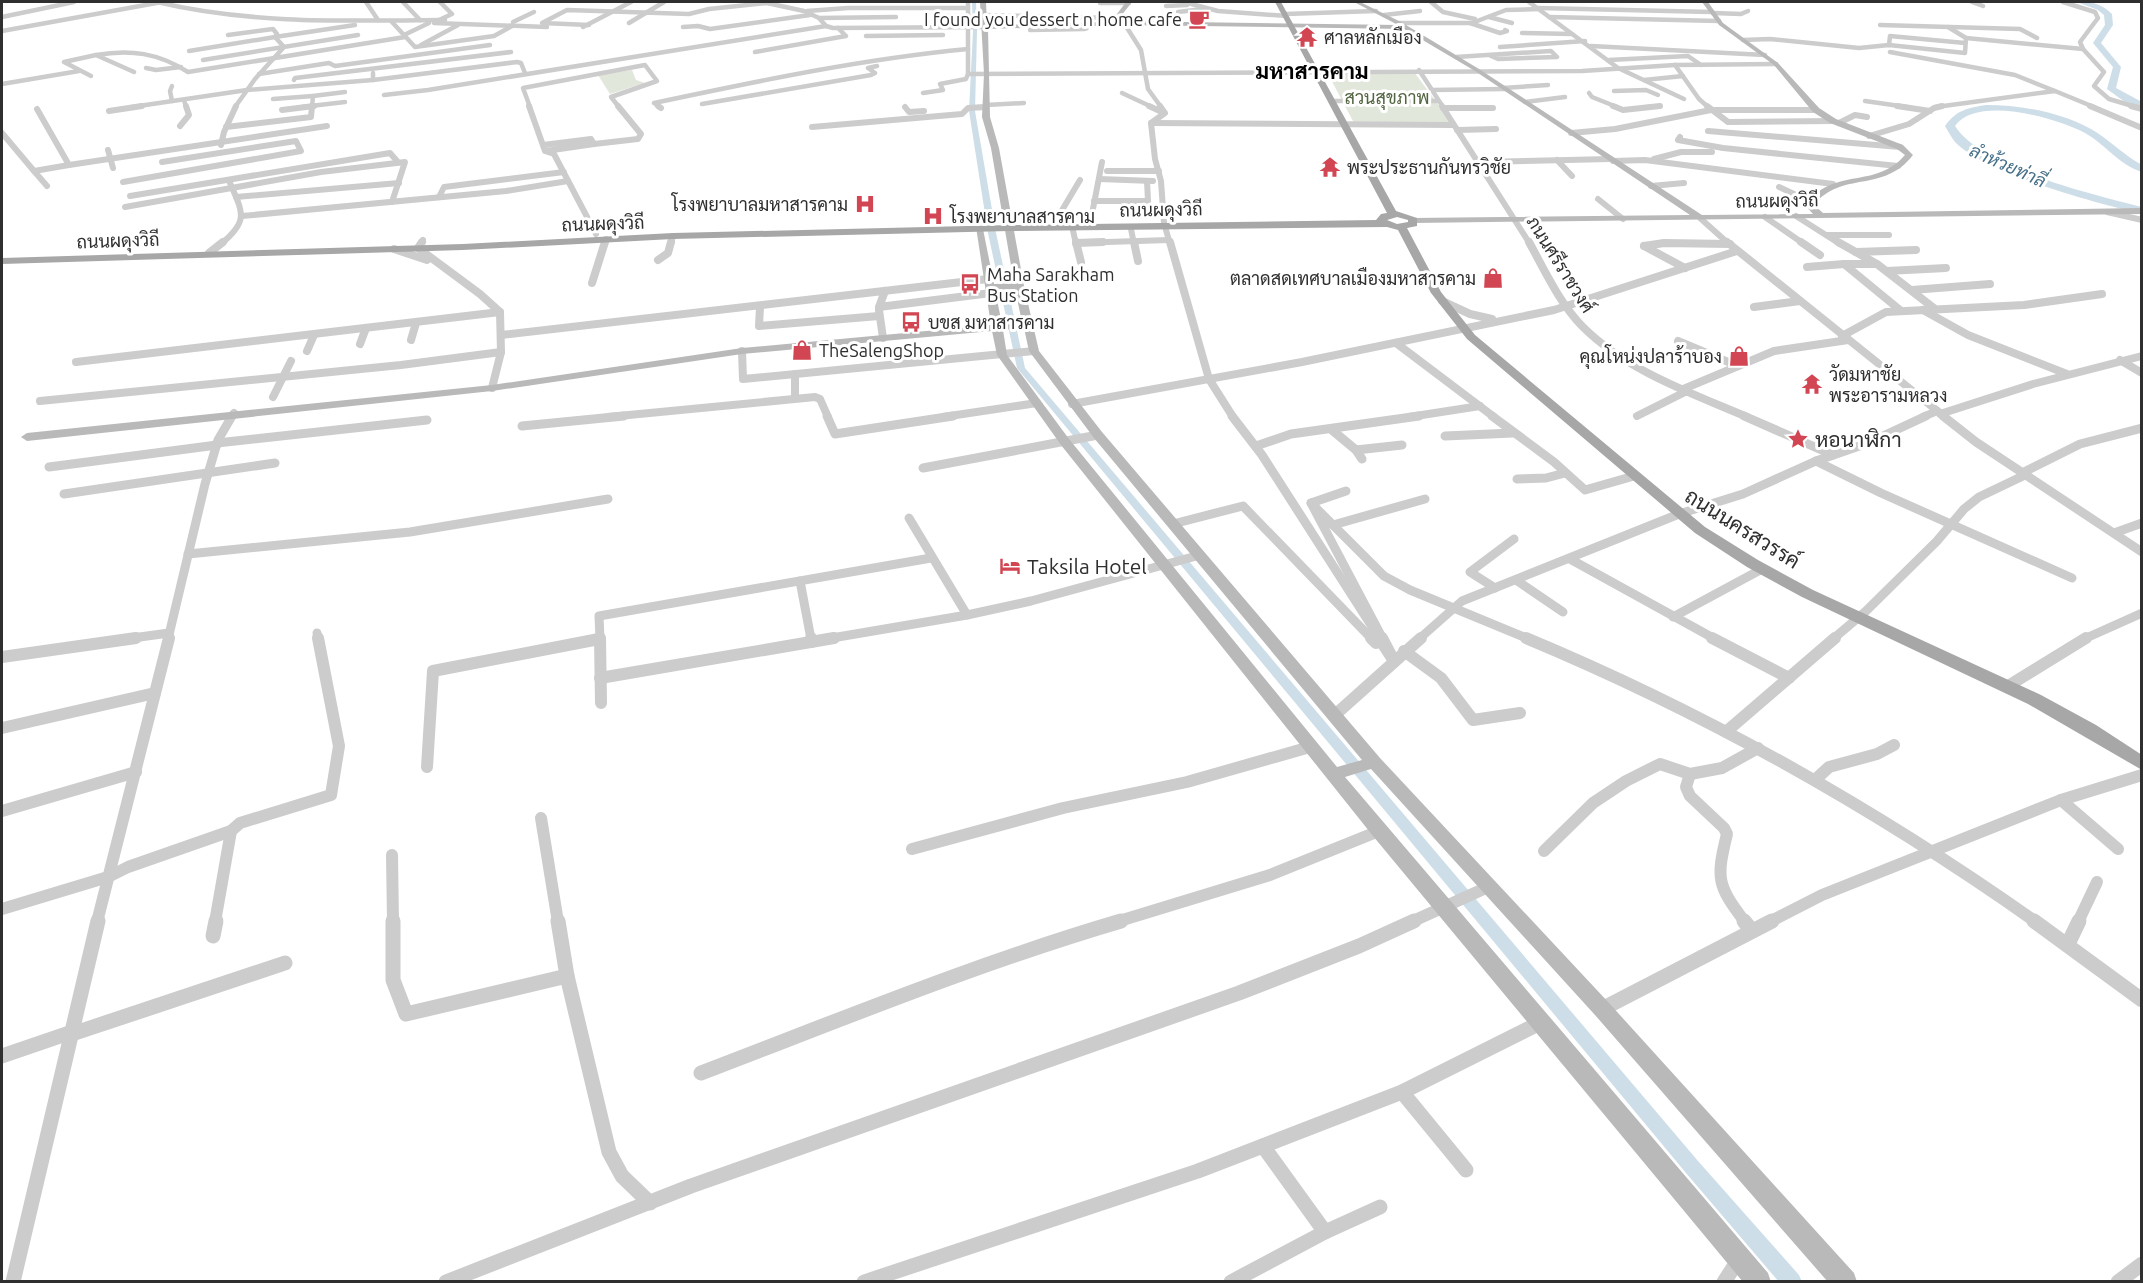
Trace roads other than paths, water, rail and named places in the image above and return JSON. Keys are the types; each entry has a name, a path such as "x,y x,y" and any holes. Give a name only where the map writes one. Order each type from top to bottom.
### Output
{"main road":[{"name":"ถนนนครสวรรค์","path":"1278,2 1403,220 1442,301 1463,328 1679,514 1713,539 1762,569 2008,686 2080,723 2142,764"},
{"path":"1384,221 1403,220"},
{"path":"1384,221 1403,220"},
{"name":"ถนนผดุงวิถี","path":"2,261 213,250 390,249 420,244 463,247 595,237 606,239 984,227 1055,222 1384,221"},
{"name":"ถนนผดุงวิถี","path":"1005,225 1072,226 1164,223"},
{"name":"ถนนผดุงวิถี","path":"2,255 984,227"}],"street":[{"path":"31,11 38,2"},
{"path":"2,18 74,2"},
{"path":"2,30 156,2"},
{"path":"2,30 156,2 226,16 583,27 631,2"},
{"path":"366,2 379,19 378,21"},
{"path":"404,2 420,20"},
{"path":"438,22 452,14 440,2"},
{"path":"579,25 622,2"},
{"path":"629,23 664,2"},
{"path":"758,2 804,11 819,18 826,26"},
{"path":"892,28 904,2"},
{"path":"983,2 984,107 1005,225 1034,351 1072,404 1336,714 1374,762 1602,1009 1845,1281"},
{"path":"1100,3 1129,2"},
{"path":"384,95 428,90 826,26 968,30 1115,20 1129,2"},
{"path":"1184,2 1206,8 1286,15 1420,11"},
{"path":"1357,2 1403,25 1478,70 1700,218 1737,251 1976,442 2142,552"},
{"path":"1431,2 1443,12 1479,20 1507,31 1500,33 1468,23"},
{"path":"1529,2 1618,68 1684,99"},
{"path":"1479,162 1645,160 1833,184 1886,175 1908,155 1900,147 1836,122 1816,110 1776,64 1719,21 1705,2"},
{"path":"1972,2 1983,6"},
{"path":"2063,2 2095,12 2098,18 2080,42 2083,49 2104,72 2094,86 2098,91 2114,100 2142,110"},
{"path":"542,23 580,3"},
{"path":"567,10 693,13 766,3"},
{"path":"958,4 968,5"},
{"path":"1166,6 1193,4"},
{"path":"804,11 968,5"},
{"path":"923,93 943,90 940,84 965,81 970,74 968,5"},
{"path":"765,10 789,7"},
{"path":"661,22 684,8"},
{"path":"1178,12 1206,8"},
{"path":"984,15 1115,20 1124,23 1403,25 1468,23 1506,10 1538,8 1741,14 1748,11"},
{"path":"1116,10 1124,10"},
{"path":"415,47 494,36 534,12"},
{"path":"693,13 700,19"},
{"path":"683,27 698,26 710,29 813,15"},
{"path":"944,16 969,15"},
{"path":"1549,16 1719,21"},
{"path":"819,18 896,17"},
{"path":"1489,17 1512,23"},
{"path":"925,28 927,18"},
{"path":"1583,18 1588,26"},
{"path":"848,28 850,19"},
{"path":"189,51 378,21 420,20 486,25 542,23 589,25"},
{"path":"881,28 884,20"},
{"path":"392,22 415,47"},
{"path":"188,72 404,36 429,23"},
{"path":"1030,30 1084,29 1087,28 1087,23"},
{"path":"1124,23 1141,50 1148,89 1165,113"},
{"path":"415,47 459,24"},
{"path":"455,42 486,25"},
{"path":"1892,36 1890,31 1880,25 2020,29 2037,39"},
{"path":"1913,26 1924,32"},
{"path":"1948,27 1966,41"},
{"path":"228,35 273,28 277,34 275,38"},
{"path":"755,52 846,36 838,28"},
{"path":"1983,28 2007,42"},
{"path":"957,34 968,30"},
{"path":"1522,33 1572,34"},
{"path":"203,60 358,35"},
{"path":"866,36 945,35"},
{"path":"1889,45 1890,36 1892,36"},
{"path":"1892,36 2007,42 2083,49"},
{"path":"275,38 284,47"},
{"path":"1743,40 1770,39 1871,48 2015,75 2142,128"},
{"path":"1500,47 1584,41 1755,48"},
{"path":"1871,48 1889,45 1963,53 1966,41"},
{"path":"329,63 334,66 490,45"},
{"path":"1590,46 1765,55"},
{"path":"213,250 240,224 242,216 220,154 221,141 247,90 284,47"},
{"path":"91,76 64,62 132,50 169,59 193,75 368,48"},
{"path":"1489,55 1499,59 1557,58 1545,48"},
{"path":"1910,55 1911,48"},
{"path":"662,108 654,103 768,79 919,53 968,51"},
{"path":"702,104 871,75 875,73 868,68 968,51"},
{"path":"1456,57 1551,51"},
{"path":"294,80 295,78 511,52"},
{"path":"259,74 383,54"},
{"path":"96,55 134,72"},
{"path":"1609,60 1688,56 1702,65"},
{"path":"109,111 247,90 373,80 517,62 521,63 525,73"},
{"path":"865,63 877,66"},
{"path":"1041,80 1318,71 1582,70 1675,65 1776,64"},
{"path":"544,148 638,139 641,134 611,97 657,81 645,65 523,88 544,148 554,154 595,237"},
{"path":"1675,65 1711,110 1728,122 1836,122 1855,115 1867,117"},
{"path":"146,68 156,70 181,67"},
{"path":"373,69 373,80"},
{"name":"ภนนศรีราชวงศ์","path":"1419,70 1515,219 1566,307 1583,327 1607,347 1657,378 1833,455"},
{"path":"2,84 79,71"},
{"path":"970,74 1146,75"},
{"path":"1644,81 1683,76"},
{"path":"1431,90 1548,85"},
{"path":"172,87 170,91 172,101"},
{"path":"1614,91 1646,90 1661,96 1675,95"},
{"path":"1869,135 1901,128 1945,105 2055,91"},
{"path":"273,99 345,92"},
{"path":"1122,93 1165,113"},
{"path":"1589,93 1592,97 1623,110 1660,106"},
{"path":"226,128 310,117 313,96"},
{"path":"1525,102 1565,97"},
{"path":"180,126 189,115 184,100"},
{"path":"1334,102 1438,101"},
{"path":"1865,101 1930,111"},
{"path":"282,110 345,102"},
{"path":"905,107 909,112 1024,103"},
{"path":"812,127 962,114 967,108"},
{"path":"1443,108 1493,108"},
{"path":"37,109 69,165"},
{"path":"1571,133 1615,129 1711,110 1816,110"},
{"path":"1151,123 1165,113"},
{"path":"1151,123 1346,124 1496,129"},
{"path":"1151,123 1155,159 1161,181 1164,223 1209,379 1230,413 1256,446 1394,661"},
{"path":"34,171 327,126"},
{"path":"1708,131 1900,147"},
{"path":"2,133 47,186"},
{"path":"1680,137 1677,140 1723,148 1898,166"},
{"path":"162,162 296,141 309,166"},
{"path":"1645,160 1681,152 1719,152 1723,148"},
{"path":"108,150 113,168"},
{"path":"123,182 301,151"},
{"path":"130,196 390,153 397,161"},
{"path":"1557,160 1572,176"},
{"path":"125,207 397,161 405,162 392,202"},
{"path":"1092,214 1102,162"},
{"path":"1107,171 1159,171"},
{"path":"1131,171 1131,180"},
{"path":"439,197 444,188 564,172"},
{"path":"1099,179 1161,181"},
{"path":"1055,222 1080,180"},
{"path":"242,216 506,191 568,181"},
{"path":"1094,201 1148,201 1147,181"},
{"path":"236,197 399,183"},
{"path":"1651,186 1684,183"},
{"path":"1810,202 1833,184"},
{"path":"1779,187 1810,202"},
{"path":"1598,199 1623,219"},
{"path":"1810,202 1809,205 1821,216"},
{"name":"ถนนผดุงวิถี","path":"1403,220 2142,211"},
{"path":"2110,212 2142,220"},
{"path":"1796,216 1878,264 1935,309"},
{"path":"1765,217 1820,255"},
{"path":"1072,226 1081,262"},
{"path":"984,227 989,286 1002,355 1065,442 1379,831 1759,1281"},
{"path":"1131,229 1138,261"},
{"path":"1826,235 1889,235"},
{"path":"658,260 668,253 673,236"},
{"path":"592,283 606,239"},
{"path":"1076,243 1169,240"},
{"path":"1685,268 1644,246 1664,243 1730,244"},
{"path":"420,244 441,266 480,294 500,312 501,352 492,388"},
{"path":"441,266 434,256 436,253 463,247"},
{"path":"390,249 410,252 441,266"},
{"path":"1854,252 1916,250"},
{"path":"1072,404 1396,343 1566,307 1737,251"},
{"path":"1844,264 1899,310"},
{"path":"1807,267 1878,264"},
{"path":"1887,271 1946,268"},
{"path":"1912,290 1990,284"},
{"path":"879,307 989,286"},
{"path":"501,335 760,308 885,291 1019,286"},
{"path":"883,338 879,307 885,291"},
{"path":"1637,416 1683,391 1775,351 1845,338 1870,318 1886,312 2024,305 2102,294"},
{"path":"1442,301 1470,314 1503,320"},
{"path":"1754,307 1800,301"},
{"path":"760,308 759,326 879,316"},
{"path":"1922,310 1968,335 2068,374"},
{"path":"76,362 500,312"},
{"path":"411,340 416,323"},
{"path":"27,436 492,388 742,351 1027,325"},
{"path":"360,344 366,328"},
{"path":"307,351 314,334"},
{"path":"1678,341 1738,366"},
{"path":"1396,343 1554,462 1585,490 1634,476"},
{"path":"742,351 742,379 1034,351"},
{"path":"40,400 501,352"},
{"path":"1336,714 1452,608 1495,588 1679,514 1743,494 1816,461 1868,443 1938,413 2068,374 2142,356"},
{"path":"341,370 345,359"},
{"path":"2120,360 2142,373"},
{"path":"273,397 291,361"},
{"path":"795,374 795,398"},
{"path":"522,426 815,397 820,399 835,434 1037,403"},
{"path":"1256,446 1291,434 1332,430 1480,406"},
{"path":"13,1281 108,876 136,772 208,472 217,444 234,413"},
{"path":"50,467 217,444 427,420"},
{"path":"1727,731 1859,616 1937,541 1964,509 1978,497 2080,444 2142,428"},
{"path":"1332,430 1356,450 1362,459"},
{"path":"1445,436 1513,433"},
{"path":"923,468 1098,435"},
{"path":"1356,450 1402,445"},
{"path":"1816,461 1951,525 2072,578"},
{"path":"64,494 275,463"},
{"path":"1517,479 1546,478 1565,473"},
{"path":"1311,503 1346,491"},
{"path":"188,554 410,532 608,499"},
{"path":"1333,525 1425,499"},
{"path":"1311,503 1394,661"},
{"path":"1311,503 1384,576 1452,608 1648,691 1758,748 1932,851 2068,944 2142,1000"},
{"path":"1173,524 1243,506 1394,661"},
{"path":"909,518 967,615"},
{"path":"2114,533 2142,524"},
{"path":"1495,588 1470,572 1514,538"},
{"path":"600,678 967,615 1031,601 1200,555"},
{"path":"601,703 599,616 932,558"},
{"path":"1570,559 1789,678"},
{"path":"1673,617 1762,569"},
{"path":"1516,580 1563,612"},
{"path":"800,581 812,642"},
{"path":"2008,686 2094,633 2142,614"},
{"path":"2,657 169,633"},
{"path":"2,909 108,876 231,831 240,823 331,795 339,746 318,633"},
{"path":"427,767 433,671 599,639"},
{"path":"1404,651 1441,678 1473,720 1520,713"},
{"path":"2,728 154,693"},
{"path":"1815,780 1829,767 1877,754 1894,745"},
{"path":"912,849 1063,808 1187,782 1310,747"},
{"path":"1544,851 1593,803 1626,781 1660,764 1690,774 1722,768 1758,748"},
{"path":"1333,775 1374,762"},
{"path":"2,811 136,772"},
{"path":"1690,774 1686,787 1690,796 1724,828 1727,834 1719,865 1721,880 1728,897 1752,931"},
{"path":"1602,1009 1822,895 2061,800 2142,775"},
{"path":"2061,800 2118,849"},
{"path":"541,819 567,976 609,1152 622,1176 650,1203"},
{"path":"213,936 231,831"},
{"path":"701,1073 972,969 1053,941 1260,878 1379,831"},
{"path":"392,855 393,980 406,1014 567,976"},
{"path":"2068,944 2097,882"},
{"path":"446,1281 691,1186 1239,993 1359,946 1488,887"},
{"path":"2,1056 285,963"},
{"path":"864,1281 1154,1186 1263,1146 1402,1092 1540,1023"},
{"path":"1402,1092 1466,1170"},
{"path":"1263,1146 1325,1233"},
{"path":"1231,1281 1380,1207"},
{"path":"1724,1281 1740,1258"},
{"path":"2118,1281 2142,1264"}],"waterway":[{"path":"974,2 972,111 992,233 1021,368 1692,1167 1792,1282"},
{"name":"ลำห้วยท่าลี่","path":"2081,2 2101,8 2108,14 2109,25 2097,43 2117,67 2112,89 2142,106"},
{"name":"ลำห้วยท่าลี่","path":"2142,169 2088,131 2041,114 2004,108 1986,108 1957,116 1950,126 1959,140 2005,167 2035,179 2142,211"}],"place":[{"name":"I found you dessert n home cafe","path":"1199,19"},
{"name":"ศาลหลักเมือง","path":"1307,37"},
{"name":"พระประธานกันทรวิชัย","path":"1330,167"},
{"name":"โรงพยาบาลมหาสารคาม","path":"865,204"},
{"name":"โรงพยาบาลสารคาม","path":"933,216"},
{"name":"ตลาดสดเทศบาลเมืองมหาสารคาม","path":"1493,278"},
{"name":"Maha Sarakham Bus Station","path":"970,284"},
{"name":"บขส มหาสารคาม","path":"911,322"},
{"name":"TheSalengShop","path":"802,350"},
{"name":"คุณโหน่งปลาร้าบอง","path":"1739,356"},
{"name":"วัดมหาชัย พระอารามหลวง","path":"1812,384"},
{"name":"หอนาฬิกา","path":"1798,439"},
{"name":"Taksila Hotel","path":"1010,566"}],"district":[{"name":"มหาสารคาม","path":"1312,70"}],"park label":[{"name":"สวนสุขภาพ","path":"1387,97"}]}
